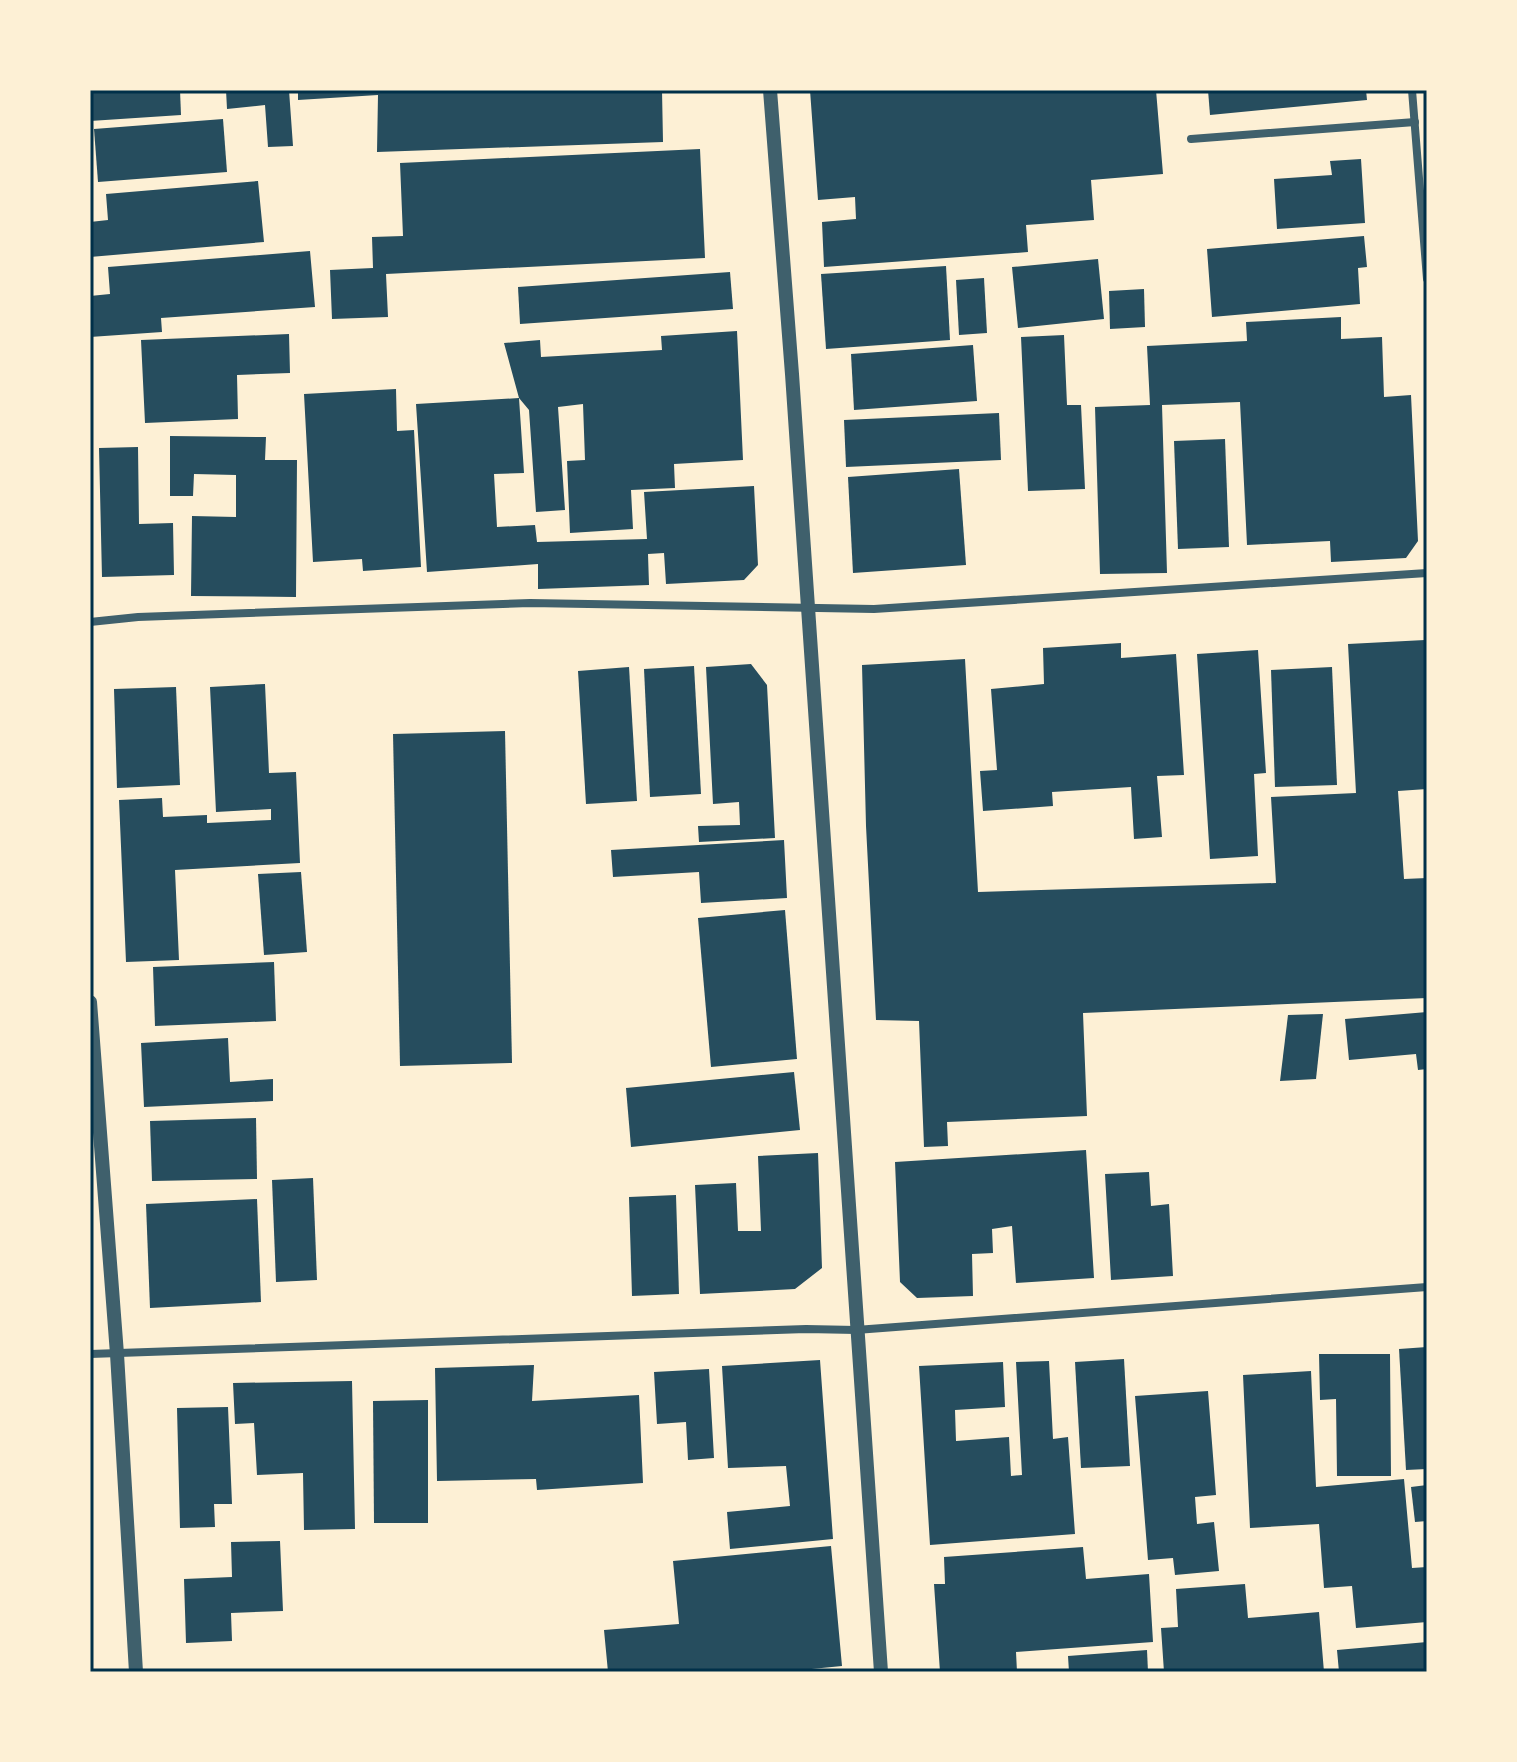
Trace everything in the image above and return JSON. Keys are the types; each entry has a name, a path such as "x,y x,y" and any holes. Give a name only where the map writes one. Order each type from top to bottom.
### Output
{"street":[{"path":"770,90 881,1672"},
{"path":"1412,90 1427,279"},
{"path":"1191,139 1415,122"},
{"path":"90,622 138,617 530,603 874,609 1427,573"},
{"path":"90,1002 117,1354 136,1672"},
{"path":"90,1354 806,1329 856,1330 1427,1287"}],"building":[{"path":"90,90 180,90 181,115 90,121"},
{"path":"226,90 289,90 293,146 268,147 265,105 227,109"},
{"path":"298,90 662,90 663,142 377,152 378,95 298,100"},
{"path":"810,90 1156,90 1163,174 1091,180 1094,220 1026,225 1028,252 824,267 822,222 856,219 855,197 818,200"},
{"path":"1208,90 1366,90 1367,100 1210,115"},
{"path":"223,119 227,172 98,182 94,129"},
{"path":"700,149 705,258 386,274 388,317 332,319 330,270 373,268 372,237 403,236 400,163"},
{"path":"1361,159 1365,223 1277,229 1274,179 1332,175 1330,161"},
{"path":"258,181 264,242 90,257 90,222 108,220 106,194"},
{"path":"1364,236 1367,267 1358,268 1360,304 1212,317 1207,249"},
{"path":"310,251 315,307 161,318 162,332 90,337 90,296 110,294 108,267"},
{"path":"1098,259 1104,319 1018,328 1012,267"},
{"path":"946,266 950,340 826,349 821,274"},
{"path":"730,272 733,309 520,324 518,287"},
{"path":"984,278 987,333 959,335 956,280"},
{"path":"1144,289 1145,327 1110,329 1109,291"},
{"path":"1341,317 1341,339 1382,337 1384,397 1411,395 1418,541 1406,558 1331,562 1330,541 1247,545 1240,402 1162,405 1167,573 1100,574 1095,407 1150,405 1147,346 1247,341 1246,322"},
{"path":"737,331 743,460 674,464 675,488 631,490 633,529 570,533 567,461 585,460 583,404 558,407 565,510 536,512 529,410 519,398 504,343 540,340 541,357 662,350 661,336"},
{"path":"289,334 290,373 237,375 238,419 145,423 141,340"},
{"path":"1064,335 1067,405 1081,405 1085,489 1028,491 1021,337"},
{"path":"973,345 977,401 854,410 851,354"},
{"path":"396,389 397,431 414,430 421,567 363,571 362,559 313,562 304,394"},
{"path":"519,398 524,473 494,474 497,527 535,525 537,542 647,539 644,492 754,486 758,565 744,580 666,584 664,553 648,554 649,585 538,589 538,564 427,572 416,404"},
{"path":"999,413 1001,460 846,467 844,420"},
{"path":"170,436 266,437 265,460 297,460 296,597 191,596 192,516 236,517 236,475 194,474 193,496 170,496"},
{"path":"1225,439 1229,547 1178,549 1174,441"},
{"path":"138,447 139,524 173,523 174,575 102,577 99,448"},
{"path":"959,469 966,565 853,573 848,477"},
{"path":"1425,640 1427,789 1398,791 1404,879 1427,878 1427,998 1083,1013 1087,1116 947,1122 948,1146 924,1147 919,1021 876,1020 862,665 965,659 978,892 1276,883 1271,797 1356,793 1348,644"},
{"path":"1121,643 1121,658 1176,654 1184,775 1157,776 1162,837 1134,839 1131,787 1052,792 1053,806 983,811 980,771 997,770 991,689 1044,684 1043,648"},
{"path":"1258,650 1266,773 1254,774 1258,856 1210,859 1197,654"},
{"path":"751,664 767,685 775,838 699,842 698,826 740,825 739,802 713,804 706,667"},
{"path":"694,666 701,794 650,797 644,669"},
{"path":"629,667 637,801 586,804 578,671"},
{"path":"1332,667 1337,785 1275,787 1271,670"},
{"path":"265,684 269,773 296,772 300,863 175,870 179,960 126,962 119,800 162,798 163,817 207,815 207,823 271,820 271,809 216,812 210,687"},
{"path":"176,687 180,785 117,788 114,689"},
{"path":"505,731 512,1063 400,1066 393,734"},
{"path":"784,840 787,898 701,903 699,872 613,877 611,850"},
{"path":"301,872 307,952 264,955 258,874"},
{"path":"785,910 797,1059 711,1067 698,918"},
{"path":"274,962 276,1021 155,1026 153,967"},
{"path":"1427,1012 1427,1069 1418,1070 1416,1054 1349,1060 1345,1019"},
{"path":"1323,1014 1316,1079 1280,1081 1288,1015"},
{"path":"228,1038 230,1082 273,1079 273,1101 144,1107 141,1043"},
{"path":"794,1072 800,1130 631,1147 626,1088"},
{"path":"256,1118 257,1179 152,1181 150,1121"},
{"path":"1086,1150 1094,1278 1016,1283 1012,1226 992,1229 993,1253 972,1254 973,1296 917,1298 900,1282 895,1162"},
{"path":"818,1153 822,1268 795,1289 700,1294 695,1185 736,1183 738,1231 761,1231 758,1156"},
{"path":"1149,1172 1151,1206 1169,1204 1173,1276 1111,1280 1105,1174"},
{"path":"313,1178 317,1280 276,1282 272,1180"},
{"path":"676,1195 679,1294 632,1296 629,1197"},
{"path":"257,1199 261,1302 150,1308 146,1204"},
{"path":"1427,1347 1427,1469 1406,1470 1399,1349"},
{"path":"1319,1354 1390,1354 1391,1476 1337,1476 1336,1399 1320,1400"},
{"path":"1124,1359 1130,1466 1081,1468 1075,1362"},
{"path":"820,1360 833,1539 730,1549 727,1512 790,1506 786,1466 728,1468 722,1366"},
{"path":"1049,1361 1053,1439 1068,1437 1075,1534 930,1545 919,1366 1003,1362 1005,1407 955,1410 956,1441 1009,1437 1011,1476 1022,1475 1016,1362"},
{"path":"534,1365 532,1401 639,1395 643,1483 537,1490 536,1479 437,1481 435,1368"},
{"path":"709,1369 714,1458 688,1460 686,1422 657,1424 654,1372"},
{"path":"1311,1371 1316,1487 1404,1479 1412,1568 1427,1567 1427,1622 1356,1628 1352,1586 1324,1588 1319,1524 1250,1528 1243,1375"},
{"path":"352,1381 355,1529 304,1530 303,1473 257,1475 254,1423 235,1424 233,1383"},
{"path":"1208,1391 1216,1495 1195,1497 1197,1524 1214,1522 1219,1571 1175,1575 1173,1558 1148,1560 1135,1396"},
{"path":"428,1400 428,1523 374,1523 373,1401"},
{"path":"228,1407 232,1504 214,1504 215,1527 180,1528 177,1408"},
{"path":"1427,1485 1427,1521 1415,1522 1411,1487"},
{"path":"280,1541 283,1611 231,1613 232,1641 186,1643 184,1579 232,1577 231,1542"},
{"path":"831,1546 842,1666 781,1672 608,1672 604,1630 679,1624 673,1561"},
{"path":"1083,1547 1086,1579 1149,1574 1153,1642 1016,1652 1017,1672 940,1672 934,1584 945,1584 944,1557"},
{"path":"1245,1584 1248,1618 1319,1612 1324,1672 1164,1672 1161,1628 1178,1627 1176,1589"},
{"path":"1427,1642 1427,1672 1339,1672 1337,1650"},
{"path":"1147,1650 1148,1672 1069,1672 1068,1656"}]}
